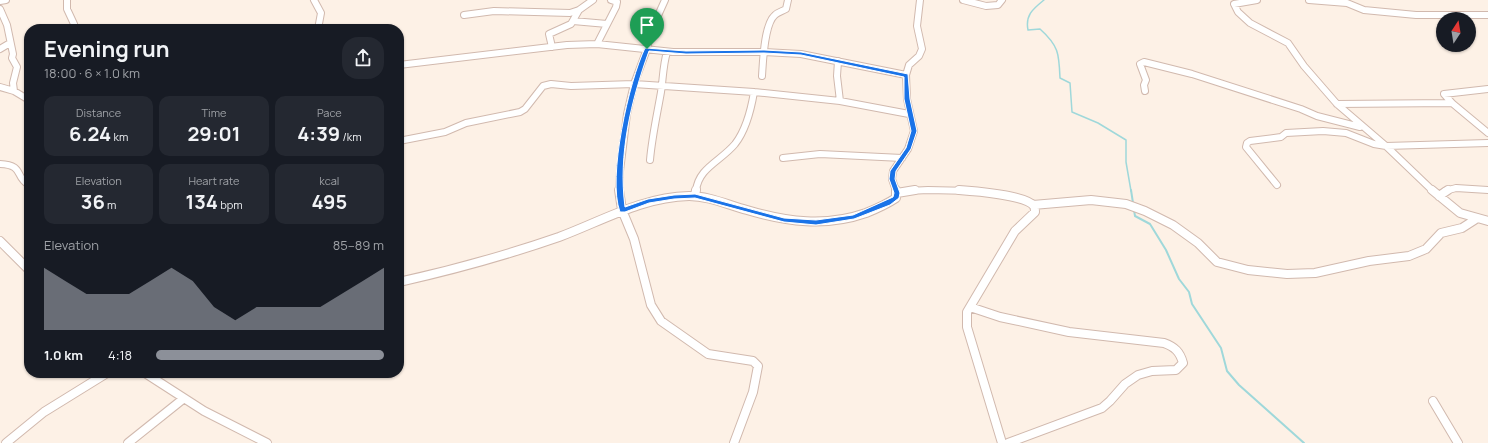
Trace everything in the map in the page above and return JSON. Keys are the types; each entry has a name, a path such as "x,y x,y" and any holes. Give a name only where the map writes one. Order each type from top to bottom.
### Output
{"street":[{"path":"0,2 6,0"},
{"path":"67,0 67,9 74,24"},
{"path":"314,0 321,13 319,24"},
{"path":"464,15 494,11 536,11 564,14 579,10 592,0"},
{"path":"597,44 617,4 617,2 611,0"},
{"path":"665,0 651,31 647,49 634,84 627,114 622,148 619,188 622,210 634,240 651,305 661,321 708,354 753,362 758,366 759,372 756,382 734,443"},
{"path":"762,76 764,52 771,20 774,15 786,9 788,0"},
{"path":"404,281 459,268 513,252 563,235 622,210 648,201 674,197 695,196 784,220 816,223 840,220 863,214 892,201 896,198 897,193 892,179 893,171 908,149 914,131 909,114 906,76 909,65 919,56 922,49 917,26 920,0"},
{"path":"963,0 991,7 998,5 1002,0"},
{"path":"1257,0 1234,4 1235,8 1242,17 1250,23 1288,43 1300,62 1337,104 1386,146 1438,196 1460,213 1488,221"},
{"path":"1309,0 1347,3 1364,10 1416,15 1488,15"},
{"path":"0,9 8,26 13,54 12,58 17,67 13,83 14,91"},
{"path":"552,47 548,34 571,24 579,10"},
{"path":"573,21 607,24"},
{"path":"0,49 10,43"},
{"path":"404,64 552,47 597,44 667,52 764,52 801,54 906,76"},
{"path":"650,160 652,131 662,85 662,70 667,52"},
{"path":"838,61 837,81 840,101"},
{"path":"1145,92 1144,85 1146,80 1140,64 1144,62 1192,74 1301,109 1317,116 1362,127"},
{"path":"404,140 445,132 466,123 520,112 525,109 543,86 551,84 571,86 634,84 662,85 754,92 840,101 909,114"},
{"path":"0,87 14,91 24,97"},
{"path":"1488,89 1444,93 1452,103 1488,133"},
{"path":"695,196 697,181 720,157 734,146 741,135 751,109 754,92"},
{"path":"1337,104 1452,103"},
{"path":"1277,185 1246,147 1247,143 1250,141 1281,137 1286,133 1323,131 1346,132 1374,144 1386,146 1488,143"},
{"path":"783,158 820,154 902,158"},
{"path":"0,164 18,168 24,183"},
{"path":"1438,196 1442,192 1459,188 1488,190"},
{"path":"897,193 918,190 1004,195 1033,205 1073,201 1126,204 1145,211 1186,234 1199,244 1208,255 1218,262 1242,268 1303,274 1325,272 1369,261 1402,259 1420,253 1435,242 1441,233 1462,228 1476,218"},
{"path":"1002,443 967,327 967,312 1015,231 1035,212 1033,205"},
{"path":"0,241 24,265"},
{"path":"970,307 1000,317 1069,332 1164,343 1175,346 1181,356 1182,363 1176,370 1156,369 1144,372 1123,385 1112,400 1101,409 1027,434 1008,443"},
{"path":"6,443 44,412 99,378"},
{"path":"152,378 183,399 216,418 267,443"},
{"path":"128,443 183,399"},
{"path":"1433,402 1458,443"}],"waterway":[{"path":"1044,0 1033,9 1029,16 1027,25 1028,30 1040,29 1051,40 1057,51 1060,78 1070,83 1072,112 1098,123 1126,140 1126,162 1131,191"},
{"path":"1131,190 1133,203"},
{"path":"1134,210 1135,216 1150,224 1166,250 1179,279 1189,292 1192,304 1221,348 1227,371 1239,385 1304,443"}],"route":[{"path":"647,49 686,53 782,52 822,57 906,76 909,114 914,131 908,149 893,171 892,179 896,186 896,198 888,203 854,217 816,223 784,220 765,216 695,196 674,197 648,201 622,210 619,188 622,148 627,114 634,84 647,49"}]}
